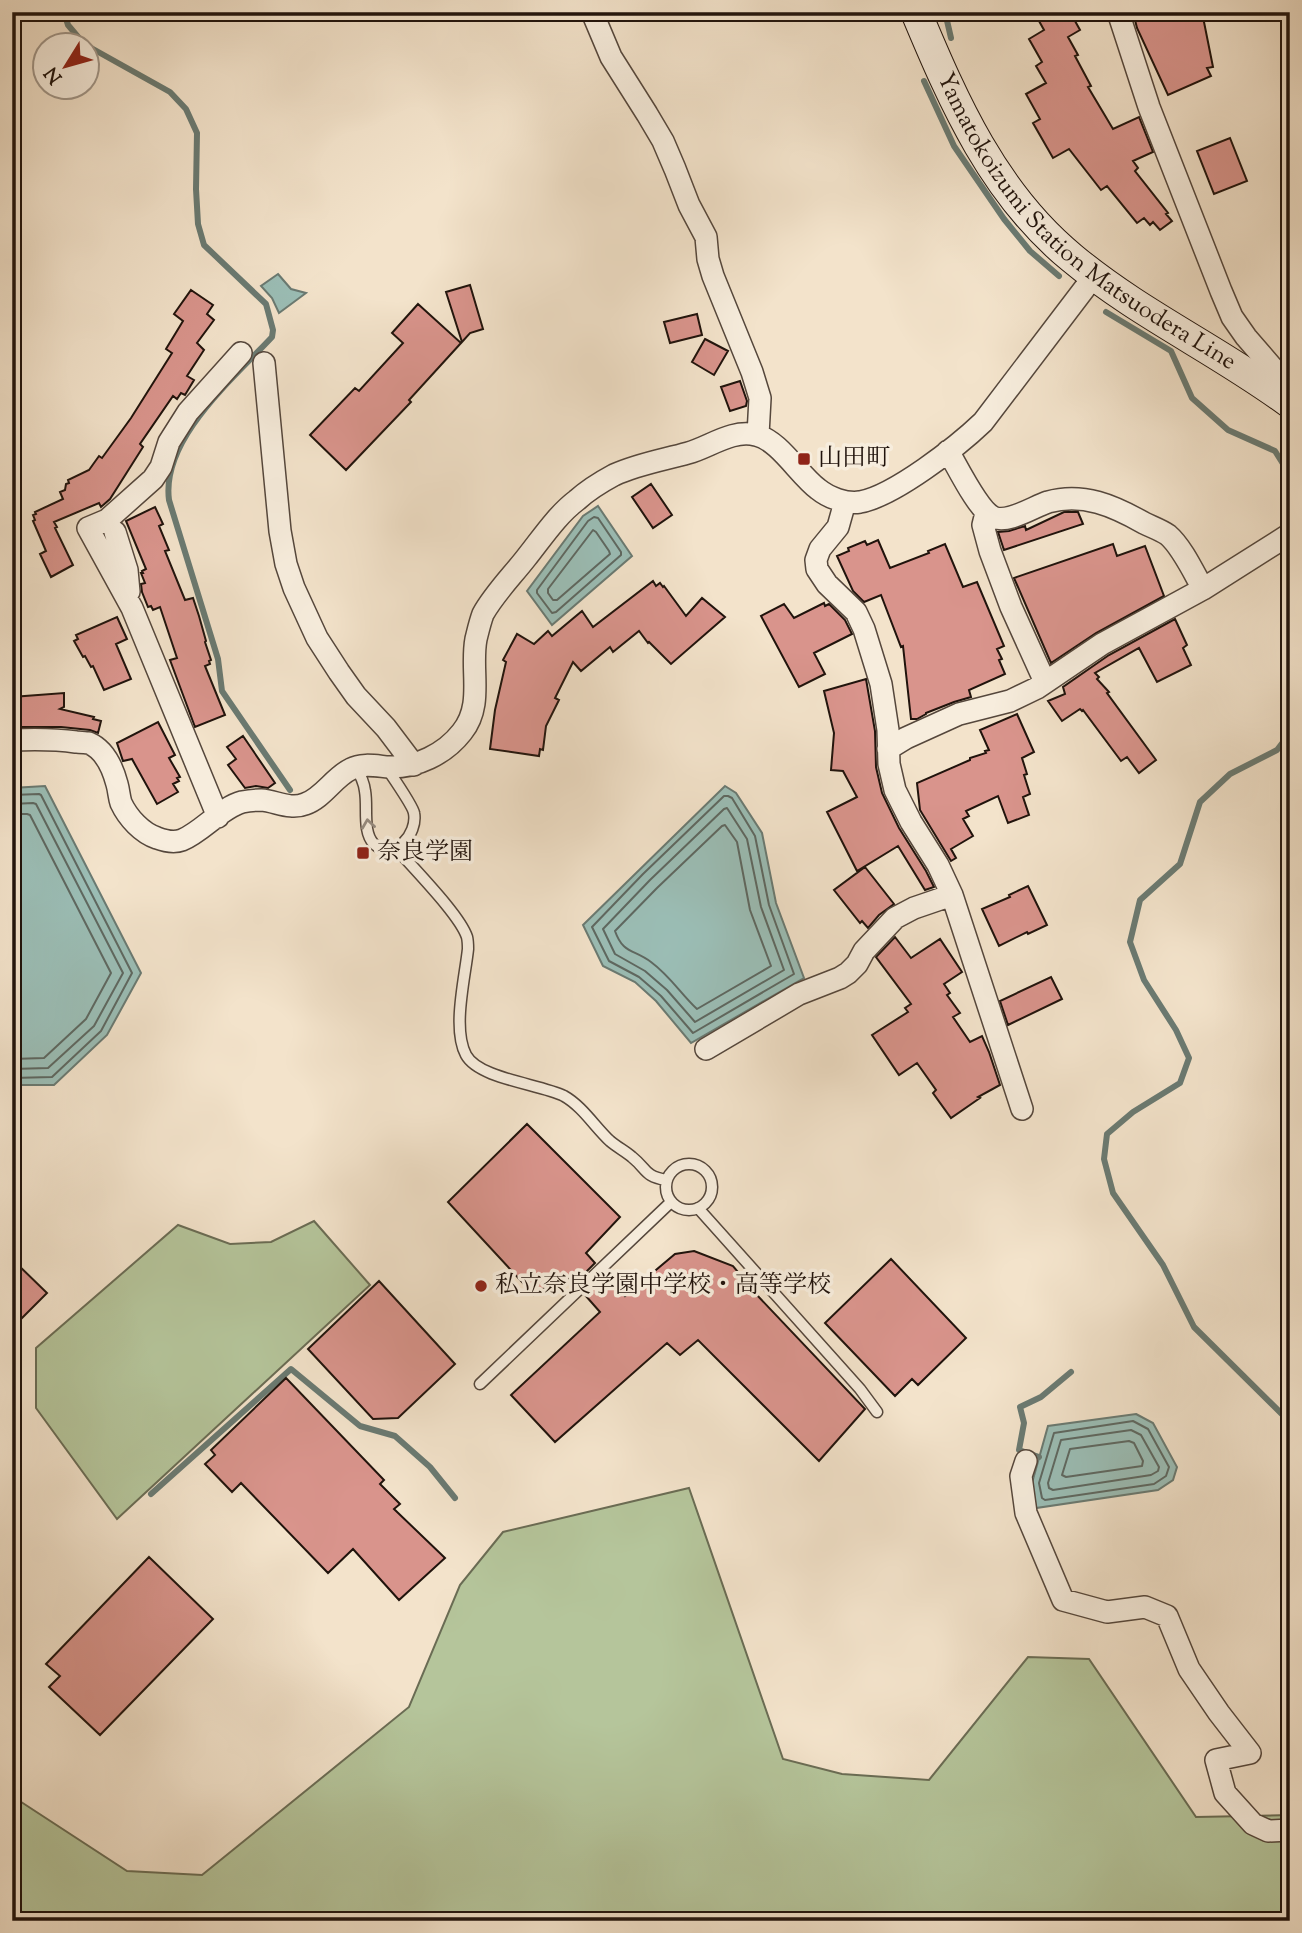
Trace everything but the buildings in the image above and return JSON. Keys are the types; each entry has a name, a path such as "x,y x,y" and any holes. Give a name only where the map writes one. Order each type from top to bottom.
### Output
{"main road":[{"name":"Yamatokoizumi Station Matsuodera Line","path":"916,12 945,82 970,131 992,168 1041,230 1094,276 1242,369 1290,403"}],"street":[{"path":"592,12 611,57 663,141 689,205 706,237 713,276 760,398 758,435"},
{"path":"1118,12 1149,107 1228,309 1246,337 1290,388"},
{"path":"12,740 48,738 89,743 106,756 125,811 148,835 166,841 180,841 239,803 260,800 288,806 305,804 355,766 414,765 449,745 470,720 475,686 473,656 483,616 494,598 575,501 612,476 631,468 744,434 758,435 774,446 819,491 845,502 857,503 872,499 889,491 948,451 983,422 1094,276"},
{"path":"218,817 132,608 88,528 107,520 153,479 161,467 169,442 188,412 241,353"},
{"path":"264,363 280,531 293,588 317,638 339,672 414,765"},
{"path":"948,451 976,499 993,518 1003,520 1068,498 1103,504 1135,517 1169,536 1203,589"},
{"path":"845,502 838,527 820,549 816,560 817,569 827,584 856,612 864,629 881,684 888,730 889,764 895,790 952,895 1022,1109"},
{"path":"986,513 983,525 990,551 1011,607 1045,682"},
{"path":"115,532 127,570 132,608"},
{"path":"888,749 959,714 1010,701 1045,682 1102,644 1203,589 1287,535"},
{"path":"706,1049 799,994 848,973 864,951 895,918 914,908 952,895"},
{"path":"1026,1461 1021,1476 1026,1514 1063,1600 1107,1612 1145,1606 1167,1616 1189,1669 1250,1753 1216,1760 1225,1793 1253,1824 1268,1831 1290,1830"}],"lane":[{"path":"355,766 365,790 368,830 372,842 383,849 396,848 405,842 414,823 414,811 386,767"},
{"path":"396,848 448,908 467,938 458,1030 467,1058 492,1074 552,1091 566,1098 612,1143 632,1156 651,1177 666,1180"},
{"path":"691,1164 705,1171 709,1177 709,1198 698,1208 684,1209 671,1202 667,1195 666,1180 676,1167 691,1164"},
{"path":"480,1384 671,1202"},
{"path":"698,1208 851,1378 877,1412"}],"green space":[{"path":"314,1221 370,1285 117,1519 36,1408 36,1348 178,1225 230,1244 271,1242"},
{"path":"689,1488 783,1759 842,1774 929,1780 1028,1657 1089,1659 1196,1817 1290,1815 1290,1921 12,1921 12,1796 127,1871 202,1875 409,1707 460,1585 503,1532"}],"water":[{"path":"278,274 291,289 306,293 279,313 272,298 261,286"},
{"path":"598,506 632,556 552,625 527,591 583,516"},
{"path":"45,786 141,973 107,1035 54,1085 12,1085 12,788"},
{"path":"725,786 736,793 762,833 776,903 804,978 691,1043 656,1001 635,982 603,966 583,925"},
{"path":"1136,1414 1153,1423 1177,1467 1173,1480 1158,1490 1036,1508 1032,1483 1048,1426"}],"waterway":[{"path":"64,12 68,25 84,44 170,92 186,109 197,133 198,224 204,245 266,304 273,330 272,337 220,391 188,433 176,455 170,477 169,500 218,659 222,691 290,790"},
{"path":"945,12 951,38"},
{"path":"924,81 954,146 1004,219 1030,251 1059,276"},
{"path":"1106,312 1171,351 1192,398 1228,430 1275,451 1285,467 1290,519"},
{"path":"1290,733 1277,750 1230,774 1200,802 1180,864 1140,900 1130,942 1144,980 1176,1030 1189,1058 1180,1083 1133,1112 1107,1134 1104,1159 1113,1193 1163,1265 1194,1327 1290,1422"},
{"path":"151,1494 291,1369 360,1426 395,1436 430,1467 455,1498"},
{"path":"1039,1457 1019,1450 1024,1423 1020,1407 1041,1397 1071,1372"}],"place":[{"name":"山田町","path":"804,459"},
{"name":"奈良学園","path":"363,853"},
{"name":"私立奈良学園中学校・高等学校","path":"481,1286"}]}
